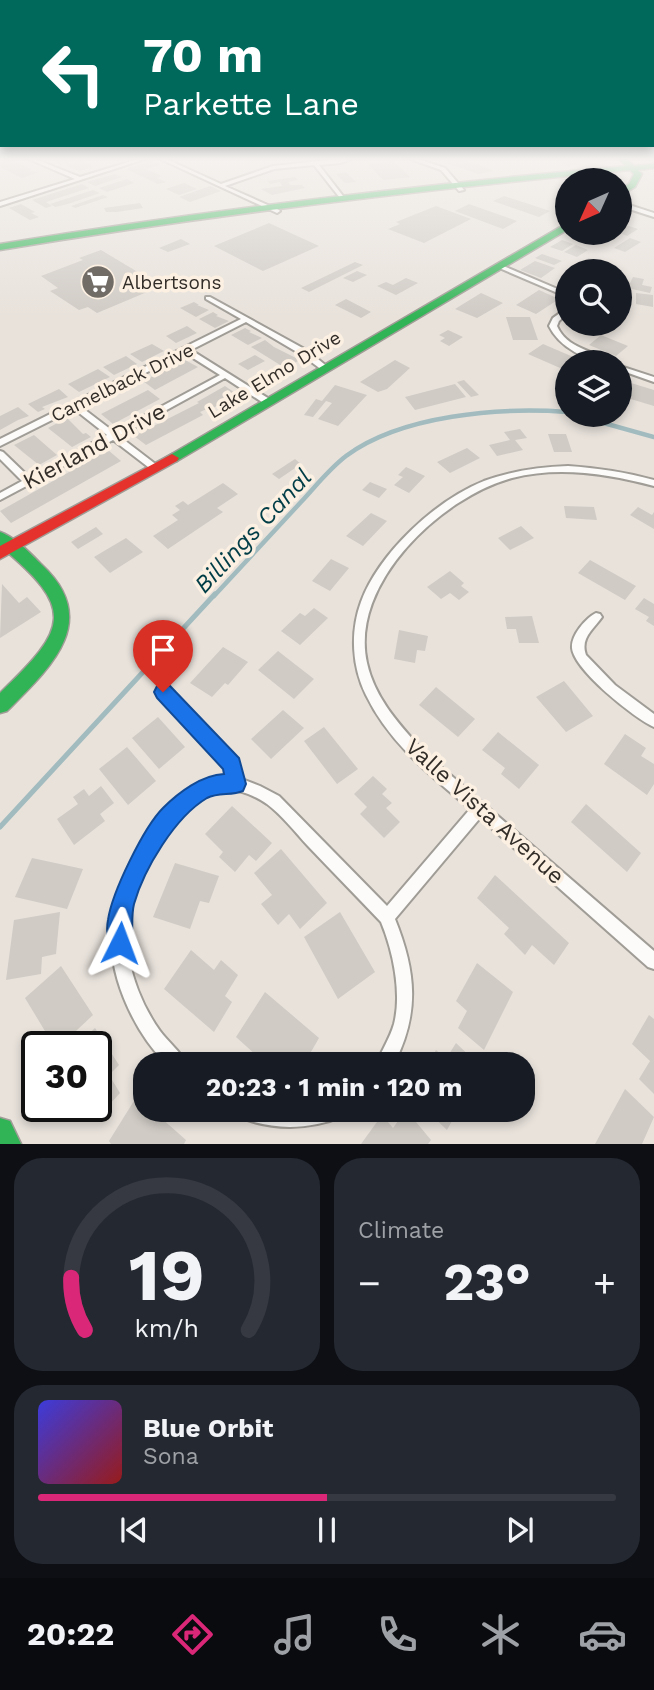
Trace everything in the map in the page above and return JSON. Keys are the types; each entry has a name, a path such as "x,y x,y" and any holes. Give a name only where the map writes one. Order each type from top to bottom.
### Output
{"main road":[{"path":"0,247 128,224 251,210"},
{"path":"0,254 258,210"},
{"name":"Lake Elmo Drive","path":"3,546 155,468 555,233"},
{"path":"0,705 48,654 65,620 58,595 3,546"},
{"path":"0,1130 7,1144"}],"street":[{"path":"499,266 555,290"},
{"path":"208,298 305,353 326,368"},
{"name":"Camelback Drive","path":"0,443 245,320"},
{"path":"556,336 580,350"},
{"path":"186,350 268,402"},
{"path":"632,372 654,380"},
{"name":"Kierland Drive","path":"0,497 225,375"},
{"path":"74,405 155,468"},
{"path":"0,454 28,481"},
{"name":"Valle Vista Avenue","path":"654,484 619,473 565,467 538,469 499,478 465,492 433,516 376,577 364,605 359,635 361,668 373,698 418,756 654,961"},
{"path":"596,617 579,639 578,651 585,663 628,704 654,721"},
{"path":"163,692 232,764 236,784"},
{"path":"168,1052 135,1007 122,965 119,922 133,878 170,816 200,791 220,784 253,788 274,801 387,917 398,945 404,1000 399,1033 390,1052"},
{"path":"387,917 480,808"}],"building":[{"path":"13,210 32,210 35,212 31,213 39,217 30,220"},
{"path":"425,210 448,210 471,219 424,243 388,229 400,224 396,222"},
{"path":"487,210 517,221 503,229 455,211"},
{"path":"520,210 550,211 539,217"},
{"path":"269,223 319,246 263,271 214,246"},
{"path":"181,239 190,244 168,252 159,248"},
{"path":"632,239 641,242 625,252 614,248 619,245 632,245"},
{"path":"555,244 571,245 562,251 550,247"},
{"path":"576,245 588,250 577,257 564,252"},
{"path":"101,250 159,287 97,313 88,307 79,310 50,291 58,288 41,276"},
{"path":"542,254 556,259 554,265 535,258"},
{"path":"535,261 555,268 541,278 520,270"},
{"path":"355,262 363,265 309,292 301,288"},
{"path":"357,271 367,275 353,282 343,278"},
{"path":"406,278 418,283 396,295 377,286 386,282 393,285"},
{"path":"632,279 644,279 642,285 652,287 650,293 632,289"},
{"path":"539,290 555,297 555,302 536,314 516,305"},
{"path":"481,293 503,303 477,318 455,309"},
{"path":"636,293 653,295 653,307 636,304"},
{"path":"346,299 371,312 361,318 335,305"},
{"path":"194,302 209,310 196,317 180,308"},
{"path":"213,312 229,321 215,328 199,319"},
{"path":"506,317 530,317 538,340 513,340"},
{"path":"187,326 197,333 176,343 166,336"},
{"path":"245,328 262,338 248,345 231,335"},
{"path":"448,330 463,337 449,346 440,341 445,338 439,335"},
{"path":"603,336 628,346 623,350 601,350 589,345"},
{"path":"265,340 300,360 285,368 251,347"},
{"path":"152,344 164,351 142,362 130,354"},
{"path":"543,344 557,350 555,366 528,354"},
{"path":"255,355 265,361 248,370 238,364"},
{"path":"126,356 137,364 114,375 103,367"},
{"path":"185,360 198,367 155,390 143,381"},
{"path":"395,360 410,368 387,389 378,392 360,382"},
{"path":"98,369 110,377 79,392 68,384"},
{"path":"464,380 479,395 471,397 457,382"},
{"path":"632,383 654,390 654,406 632,399"},
{"path":"455,384 466,397 415,410 405,397"},
{"path":"335,385 367,395 338,426 318,419 332,403 326,401 313,417 304,415 316,399 322,401"},
{"path":"225,386 238,395 200,412 203,415 146,445 134,436 199,403 197,402"},
{"path":"59,389 68,397 42,407 45,409 38,412 28,404"},
{"path":"148,390 160,399 113,424 101,414"},
{"path":"18,407 29,416 0,430 0,416"},
{"path":"67,418 83,434 91,437 72,447 48,428"},
{"path":"520,429 527,438 515,440 523,450 497,456 489,445 510,440 504,432"},
{"path":"548,434 566,434 572,452 554,452"},
{"path":"34,435 57,455 39,465 14,445"},
{"path":"467,448 480,458 450,473 437,462"},
{"path":"108,450 121,461 11,523 0,511"},
{"path":"295,459 301,464 279,479 272,474"},
{"path":"406,467 425,476 409,493 394,485 403,477 398,475"},
{"path":"370,482 387,489 379,498 362,490"},
{"path":"223,483 238,494 217,508 223,512 168,549 153,536 178,520 172,515 180,510 175,506 183,501 188,505"},
{"path":"564,506 594,507 597,520 566,518"},
{"path":"638,507 652,515 654,512 654,529 630,515"},
{"path":"371,513 387,521 363,546 346,536"},
{"path":"521,526 534,538 510,550 498,538"},
{"path":"96,527 103,534 78,549 71,542"},
{"path":"126,538 143,552 110,573 94,557"},
{"path":"331,559 349,568 330,591 312,581"},
{"path":"590,560 636,586 625,600 578,573"},
{"path":"450,571 464,583 461,586 469,592 459,600 450,593 441,599 427,587"},
{"path":"2,584 19,603 27,597 41,612 0,638"},
{"path":"644,598 654,604 654,626 646,621 649,617 635,609"},
{"path":"314,608 328,618 300,645 281,631 300,613 305,616"},
{"path":"532,616 539,643 519,643 516,629 507,629 505,617"},
{"path":"399,630 428,636 425,651 417,650 415,663 394,659"},
{"path":"223,647 248,662 228,685 225,683 212,697 190,683"},
{"path":"278,651 314,679 294,699 258,670"},
{"path":"564,681 593,716 566,732 536,697"},
{"path":"436,687 475,719 458,737 419,705"},
{"path":"283,710 304,728 271,759 251,739"},
{"path":"158,717 185,747 159,769 132,738"},
{"path":"324,727 358,769 337,784 304,741"},
{"path":"498,732 539,765 519,789 501,774 505,768 482,750"},
{"path":"625,734 646,748 641,756 654,764 654,784 647,795 604,764"},
{"path":"127,747 156,781 128,805 99,769"},
{"path":"373,776 387,789 382,794 392,803 386,808 400,822 384,838 360,814 367,807 354,794"},
{"path":"101,786 114,803 100,814 105,821 74,845 57,819 78,804 73,797 84,789 89,796"},
{"path":"586,804 641,853 627,872 571,822"},
{"path":"232,806 272,843 256,861 249,855 235,872 219,857 223,852 205,834"},
{"path":"281,849 327,903 300,929 289,914 278,925 261,904 272,895 254,873"},
{"path":"32,858 83,869 67,909 15,897"},
{"path":"175,863 219,876 209,903 200,901 190,929 153,917"},
{"path":"495,875 569,943 554,965 532,945 525,955 504,934 509,928 477,898"},
{"path":"60,912 56,954 42,957 41,974 6,980 14,920"},
{"path":"340,912 375,972 338,999 304,937"},
{"path":"191,950 214,970 221,960 238,975 225,996 232,1002 214,1032 164,989"},
{"path":"477,963 513,992 484,1050 458,1028 467,1011 456,1001"},
{"path":"61,966 93,1015 76,1031 45,1031 25,998"},
{"path":"265,992 319,1038 311,1052 253,1052 236,1037"},
{"path":"649,1015 654,1019 654,1094 639,1079 650,1061 632,1044"},
{"path":"456,1043 465,1052 450,1052"},
{"path":"112,1054 119,1065 112,1072"},
{"path":"112,1080 120,1093 112,1102"},
{"path":"625,1089 654,1117 642,1144 595,1144"},
{"path":"133,1102 133,1122 166,1122 186,1140 184,1144 111,1144 109,1141"},
{"path":"377,1122 388,1122 393,1128 397,1122 416,1122 431,1140 428,1144 361,1144"},
{"path":"439,1122 451,1122 447,1130"}],"waterway":[{"name":"Billings Canal","path":"214,596 328,472 346,456 394,431 422,423 512,411"},
{"name":"Billings Canal","path":"512,411 541,411"},
{"name":"Billings Canal","path":"541,411 555,411"},
{"name":"Billings Canal","path":"541,411 555,412"},
{"name":"Billings Canal","path":"618,427 654,437"},
{"name":"Billings Canal","path":"0,827 215,594"}],"traffic: fast":[{"path":"0,247 245,210"},
{"path":"172,458 555,233"},
{"path":"0,538 47,580 58,596 63,612 56,642 47,656 0,705"},
{"path":"0,1131 7,1144"}],"traffic: jam":[{"path":"0,553 172,458"}],"place":[{"name":"Albertsons","path":"98,282"}],"route":[{"path":"120,943 119,922 124,899 154,838 170,816 182,803 200,791 220,784 236,784 232,764 163,692"}]}
